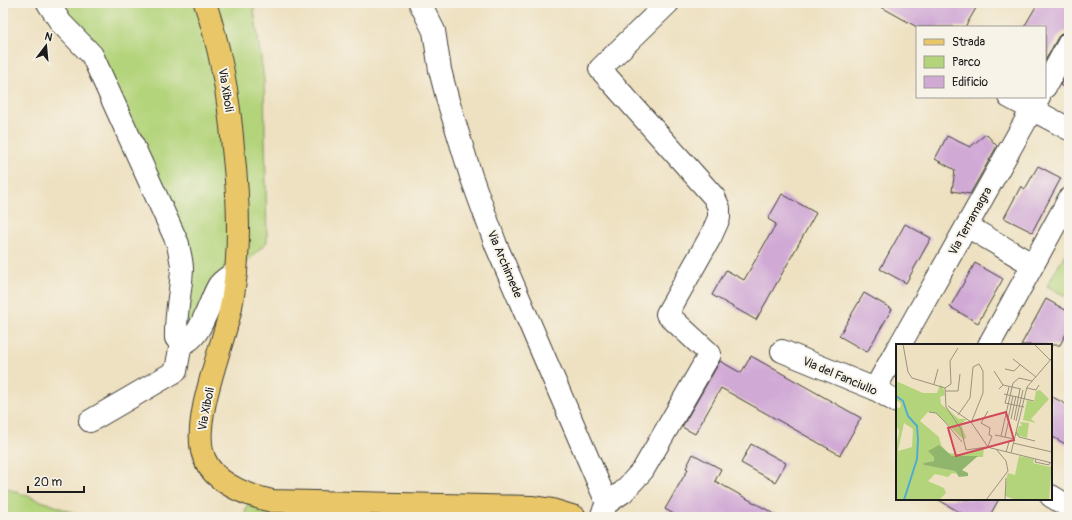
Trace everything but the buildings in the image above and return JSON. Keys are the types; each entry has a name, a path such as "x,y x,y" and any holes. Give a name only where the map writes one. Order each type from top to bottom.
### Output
{"main road":[{"name":"Via Xiboli","path":"205,3 214,30 223,71 232,131 238,195 239,234 236,272 230,309 201,426 203,453 221,479 250,496 272,501 530,507 552,510 575,517"}],"street":[{"path":"48,3 61,23 78,38 92,55 178,244 182,267 180,292 175,318 176,338 181,343 187,343 195,336 218,287 227,277 236,272"},
{"path":"604,510 643,470 710,354 667,314 711,236 719,218 719,208 714,197 600,69 668,3"},
{"name":"Via Archimede","path":"429,8 440,70 471,176 496,245 604,510"},
{"path":"1046,85 1069,43"},
{"path":"1014,98 1036,103 1069,129"},
{"name":"Via Terramagra","path":"901,344 1036,103"},
{"path":"990,344 1069,199"},
{"path":"967,226 1033,265"},
{"path":"90,421 176,371 181,343"},
{"name":"Via del Fanciullo","path":"782,351 874,389 896,401"},
{"path":"874,389 896,352"},
{"path":"1052,497 1069,507"}],"green space":[{"path":"48,3 253,3 264,80 267,242 236,272 187,343 182,267 92,55"},
{"path":"1069,247 1069,298 1047,286"},
{"path":"3,487 85,517 9,517 3,515"},
{"path":"250,496 528,517 244,517"}]}
